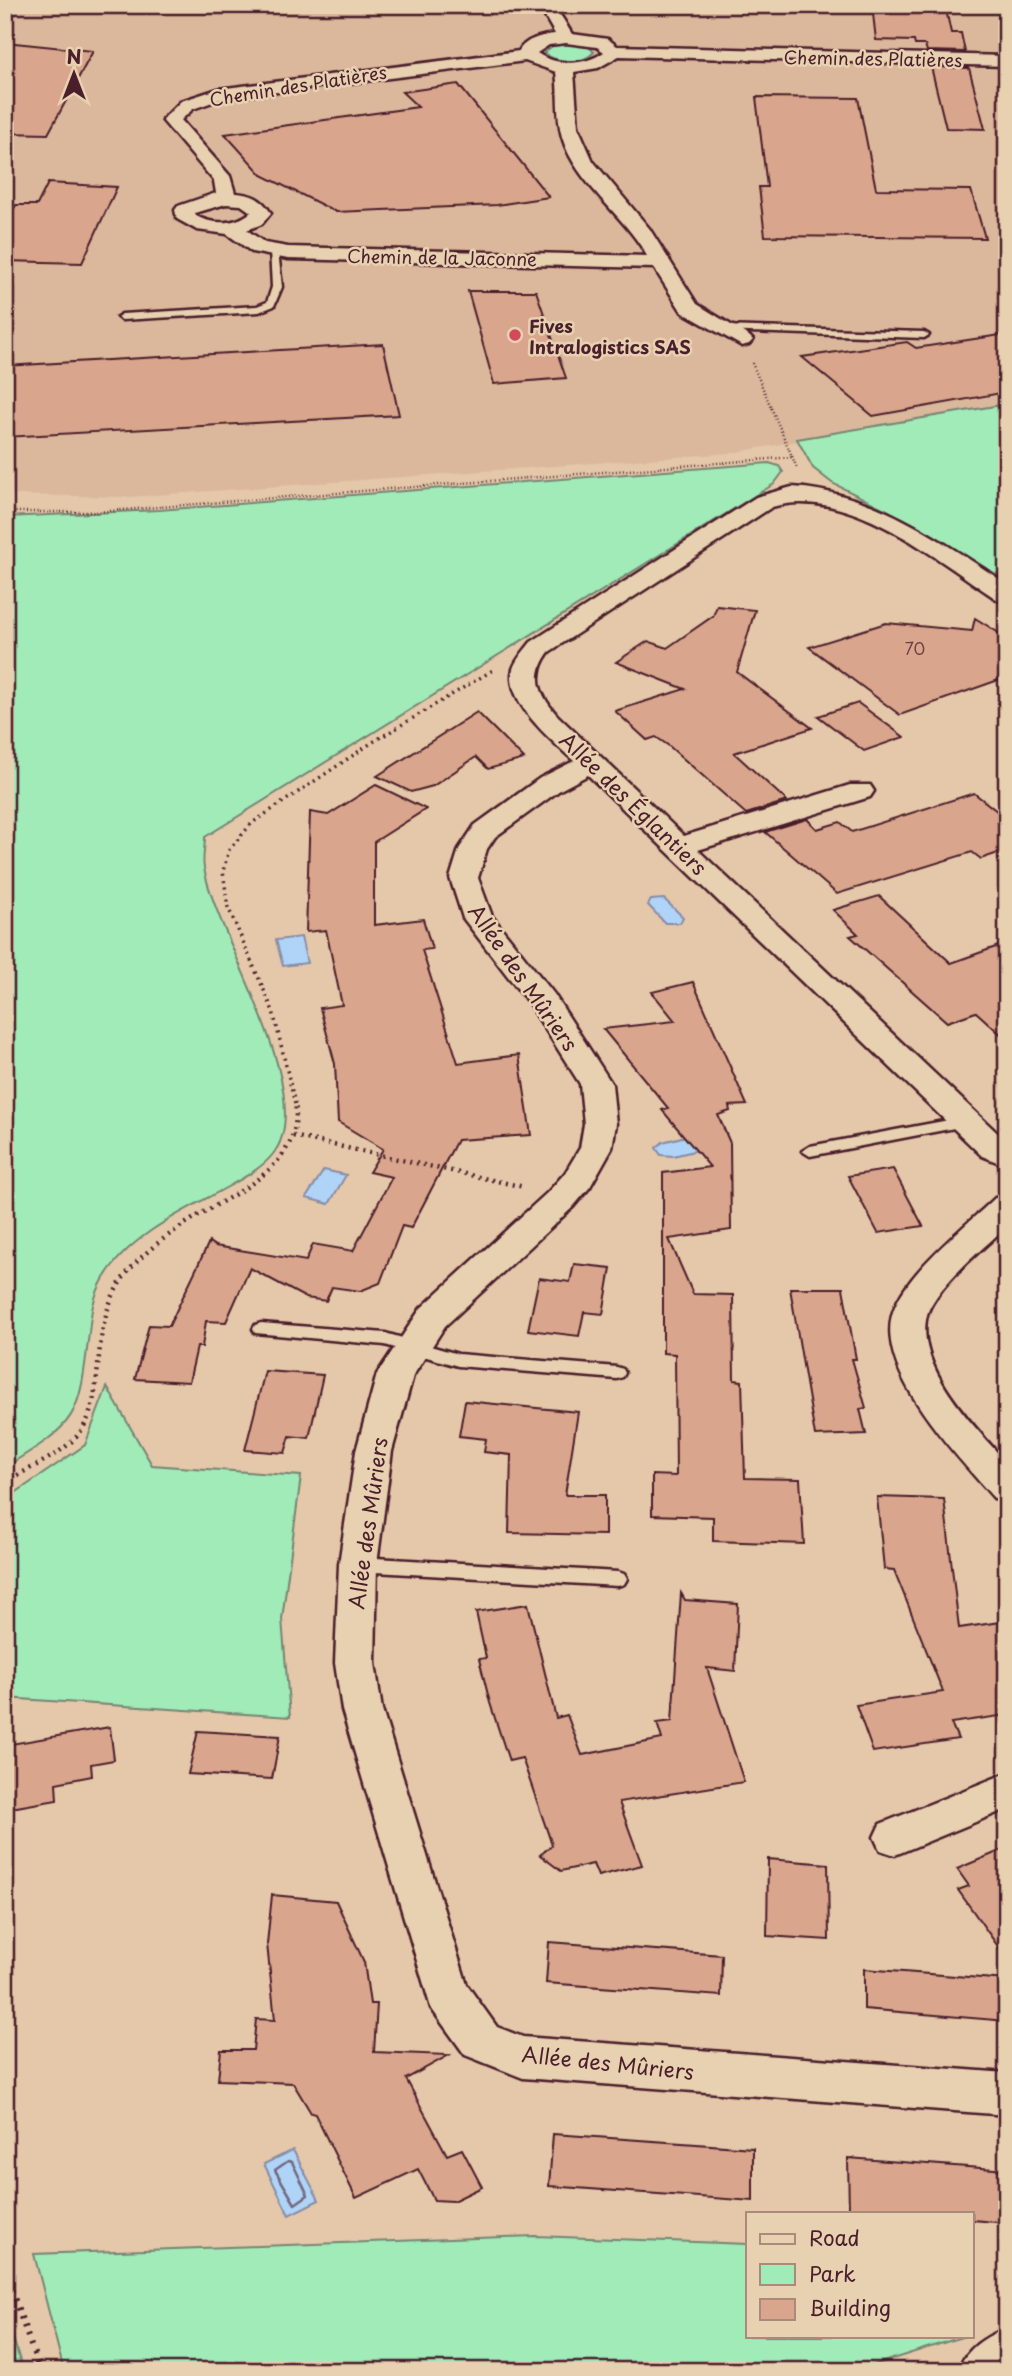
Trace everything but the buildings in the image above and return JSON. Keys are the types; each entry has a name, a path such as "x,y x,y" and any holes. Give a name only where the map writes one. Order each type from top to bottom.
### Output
{"street":[{"path":"538,5 550,12 566,38"},
{"path":"566,38 602,43 613,51 611,56 594,64 564,66 537,61 528,55 528,49 537,43 566,38"},
{"name":"Chemin des Platières","path":"613,51 1007,61"},
{"name":"Chemin des Platières","path":"226,198 223,180 171,120 187,105 218,94 242,90 528,55"},
{"path":"564,66 574,144 593,174 651,242 689,308 742,340"},
{"path":"226,198 256,204 261,213 252,222 230,227 194,223 184,215 185,210 201,201 226,198"},
{"name":"Chemin de la Jaconne","path":"230,227 249,242 273,251 661,262"},
{"path":"540,648 764,502 805,493 831,495 884,519 1007,595"},
{"name":"Allée des Églantiers","path":"540,648 524,672 527,693 533,704 965,1122 994,1149 1007,1155"},
{"name":"Allée des Mûriers","path":"591,763 550,783 485,831 472,849 464,878 466,891 478,918 543,1001 596,1084 600,1124 596,1147 578,1179 560,1200 433,1317 395,1374 379,1430 358,1564 355,1663 362,1710 447,1994 481,2041 523,2057 1007,2094"},
{"path":"678,847 860,791"},
{"path":"1007,1206 922,1293 911,1314 908,1333 911,1353 921,1377 936,1401 1007,1488"},
{"path":"895,1837 1007,1790"},
{"path":"982,2371 1007,2352"}],"lane":[{"path":"122,317 259,309 271,304 277,287 273,251"},
{"path":"722,328 924,335"},
{"path":"810,1152 965,1122"},
{"path":"261,1329 385,1339 458,1360 617,1373"},
{"path":"358,1564 618,1579"}],"path":[{"path":"742,340 794,457 805,493"},
{"path":"5,512 96,512 794,457"},
{"path":"5,1482 62,1448 78,1435 87,1419 92,1401 103,1315 112,1293 135,1262 162,1239 262,1176 277,1164 293,1136 296,1108 272,1011 229,906 223,870 227,854 236,837 320,777 522,653 540,648"},
{"path":"293,1136 510,1182 560,1200"},
{"path":"5,2272 40,2371"}],"shaded area":[{"path":"5,5 1007,5 1007,404 731,453 130,497 5,495"}],"green space":[{"path":"567,44 589,47 594,52 577,61 556,59 544,53 552,46"},
{"path":"1007,404 1007,571 996,574 889,511 832,483 813,468 797,439"},
{"path":"769,463 779,466 783,472 774,484 205,837 203,864 212,897 275,1055 284,1094 284,1128 273,1154 259,1167 144,1235 115,1262 95,1298 82,1383 71,1415 48,1439 5,1467 5,517 159,510"},
{"path":"107,1387 152,1465 301,1476 282,1619 290,1717 5,1698 5,1500 85,1445"},
{"path":"535,2236 746,2244 746,2338 959,2338 867,2367 866,2371 64,2371 34,2254"},
{"path":"5,2311 23,2371 5,2371"}],"water":[{"path":"664,899 683,917 680,923 665,923 648,905 651,900"},
{"path":"301,937 307,963 283,966 276,940"},
{"path":"697,1133 707,1148 673,1156 661,1155 656,1148 663,1142"},
{"path":"324,1170 346,1175 329,1204 306,1198"},
{"path":"293,2150 319,2200 289,2215 264,2164"}],"place":[{"name":"Fives Intralogistics SAS","path":"515,335"}]}
